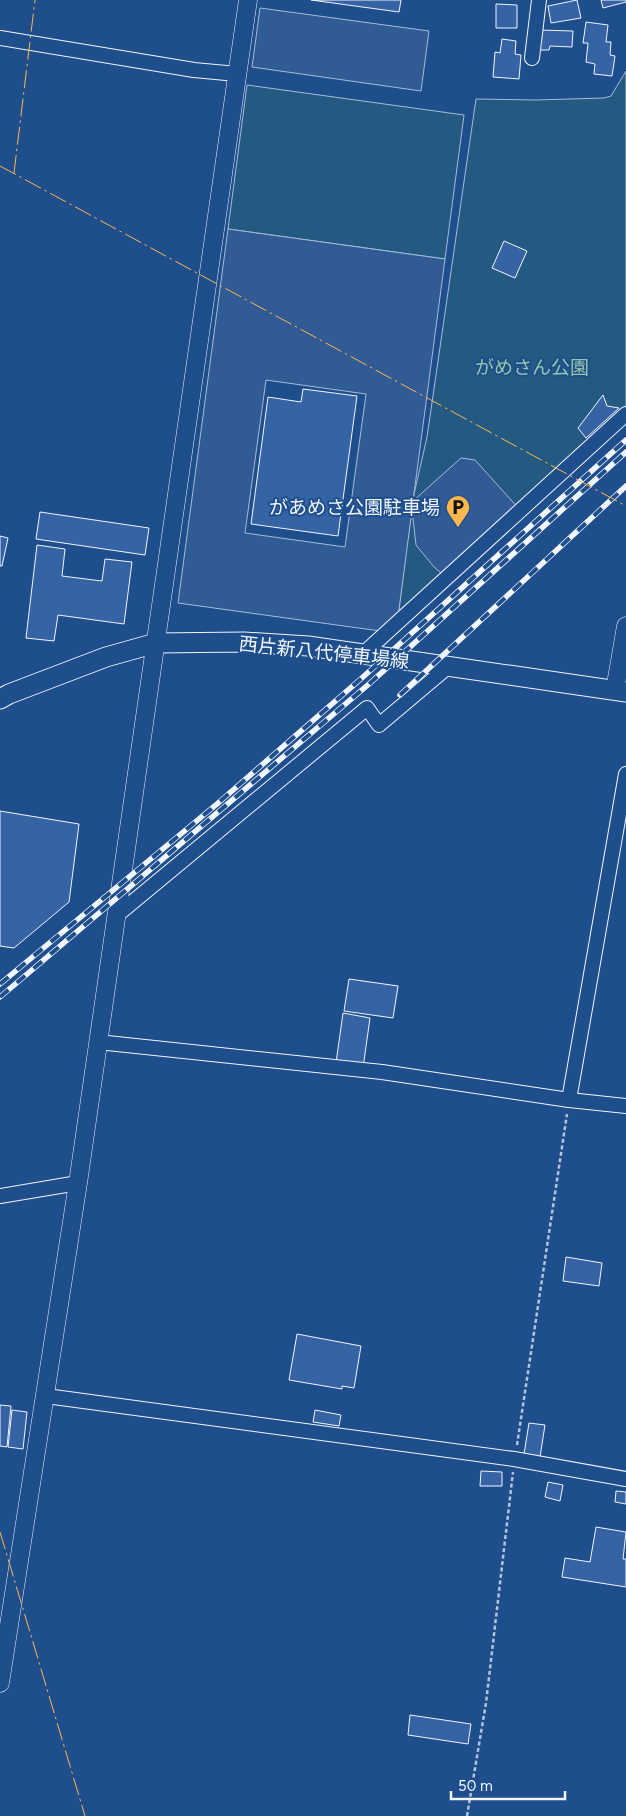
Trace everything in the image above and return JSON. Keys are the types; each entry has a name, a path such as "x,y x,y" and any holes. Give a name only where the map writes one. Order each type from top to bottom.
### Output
{"main road":[{"name":"西片新八代停車場線","path":"0,699 106,657 156,643 244,642 308,646 621,691"}],"street":[{"path":"0,1683 78,1183 248,0"},
{"path":"532,58 539,0"},
{"path":"0,38 194,70 237,74"},
{"path":"364,654 626,414"},
{"path":"621,691 626,626"},
{"path":"116,916 366,708 379,725 449,666"},
{"path":"569,1100 626,774"},
{"path":"98,1042 382,1072 569,1100 626,1106"},
{"path":"0,1196 78,1183"},
{"path":"46,1396 514,1460 626,1479"}],"path":[{"path":"468,1816 486,1702 514,1460 569,1100"}],"green space":[{"name":"がめさん公園","path":"626,71 626,407 521,511 398,617 412,503 427,437 476,99 604,98 611,96"},
{"path":"247,85 464,115 445,259 228,229"}],"shaded area":[{"path":"260,8 429,31 421,91 252,67"},
{"path":"228,229 445,259 413,501 461,458 475,460 521,511 447,578 434,567 416,545 412,510 398,617 380,631 178,603","holes":["266,380 366,394 345,547 245,533"]}],"building":[{"path":"311,0 401,0 399,12"},
{"path":"577,0 581,18 551,23 548,6"},
{"path":"601,0 626,0 626,2 603,8"},
{"path":"496,4 517,5 517,28 496,28"},
{"path":"586,22 608,25 606,42 611,42 610,55 615,56 612,76 594,74 595,64 586,62 588,43 583,43"},
{"path":"540,30 573,31 572,47 550,46 549,50 539,50"},
{"path":"502,39 516,41 515,54 521,55 519,79 493,77 495,52 500,53"},
{"path":"504,241 527,251 515,278 492,268"},
{"path":"303,389 357,396 338,536 251,524 268,397 301,402"},
{"path":"603,395 607,406 619,408 586,438 578,428"},
{"path":"40,512 149,528 145,555 36,539"},
{"path":"0,536 8,538 2,566 0,566"},
{"path":"37,545 65,549 62,576 102,581 105,559 132,562 124,624 58,615 54,641 26,638"},
{"path":"0,811 79,824 69,902 14,948 0,946"},
{"path":"349,979 398,986 393,1018 344,1011"},
{"path":"343,1013 370,1018 362,1075 335,1070"},
{"path":"566,1257 602,1263 599,1286 563,1281"},
{"path":"297,1334 361,1346 354,1388 342,1386 342,1389 289,1380"},
{"path":"0,1405 11,1406 7,1447 0,1446"},
{"path":"12,1410 27,1412 23,1449 8,1447"},
{"path":"315,1410 341,1415 339,1426 313,1422"},
{"path":"529,1423 545,1425 540,1457 524,1454"},
{"path":"481,1471 502,1472 502,1486 480,1486"},
{"path":"548,1482 563,1485 560,1501 545,1497"},
{"path":"616,1491 626,1492 626,1504 615,1502"},
{"path":"596,1527 626,1532 623,1559 626,1559 626,1587 562,1577 565,1558 590,1562"},
{"path":"410,1715 471,1724 468,1744 408,1735"}],"railway":[{"path":"0,984 217,804 363,677 626,440"},
{"path":"0,997 369,684 626,452"},
{"path":"400,695 626,486"}],"power":[{"path":"14,173 35,0"},
{"path":"0,166 626,506"},
{"path":"0,1532 85,1816"}],"place":[{"name":"があめさ公園駐車場","path":"458,528"}]}
